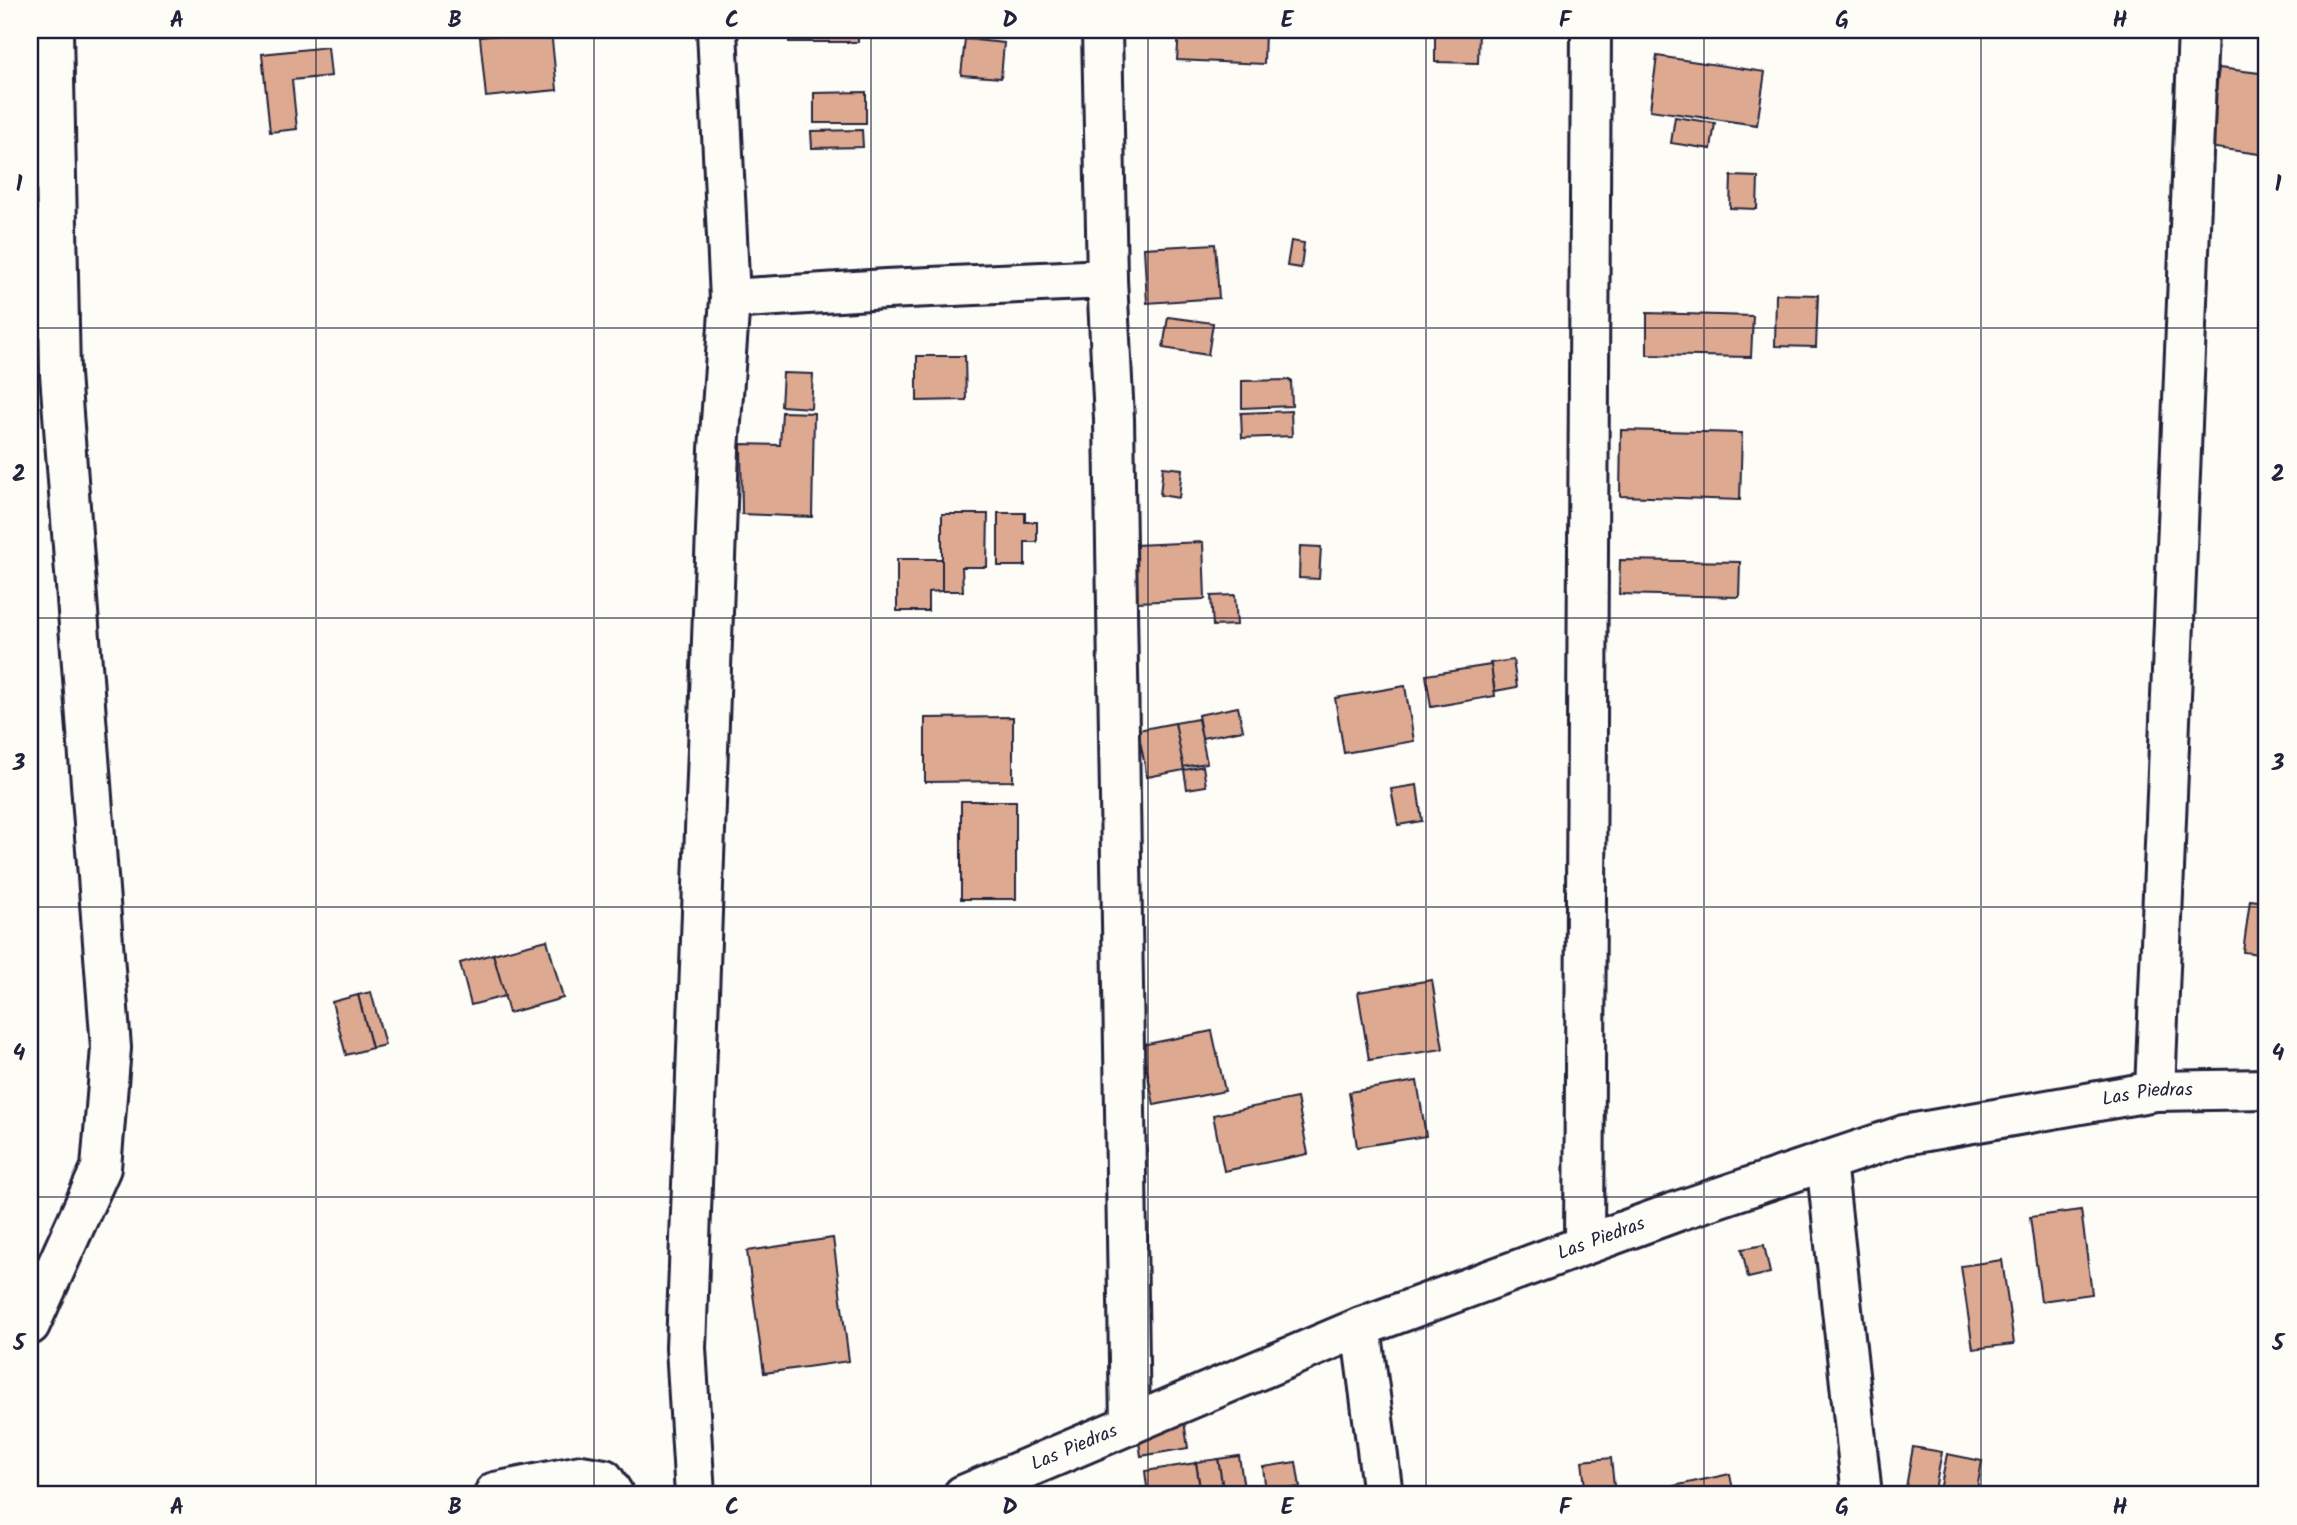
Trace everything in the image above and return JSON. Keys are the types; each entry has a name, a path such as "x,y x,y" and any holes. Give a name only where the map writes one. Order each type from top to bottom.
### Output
{"street":[{"path":"30,1325 102,1168 111,1048 60,374 53,30"},
{"path":"695,1495 686,1348 719,449 730,299 717,30"},
{"path":"1102,30 1107,279 1114,419 1130,1425"},
{"path":"1584,1245 1591,30"},
{"path":"2155,1091 2198,30"},
{"path":"730,299 1107,279"},
{"name":"Las Piedras","path":"963,1495 1361,1327 1584,1245 1904,1135 2155,1091 2267,1088"},
{"path":"1826,1161 1862,1495"},
{"path":"1361,1327 1383,1495"},
{"path":"494,1495 495,1492 581,1475 604,1479 614,1495"}],"building":[{"path":"551,30 557,90 486,97 480,37"},
{"path":"789,30 858,30 858,42 789,42"},
{"path":"885,30 922,30 921,41 884,38"},
{"path":"1179,30 1265,30 1264,64 1177,60"},
{"path":"1435,30 1479,30 1478,63 1435,62"},
{"path":"965,39 1004,43 1001,78 961,75"},
{"path":"328,47 331,76 292,80 297,129 270,132 262,54"},
{"path":"1657,56 1765,72 1757,125 1650,110"},
{"path":"2219,68 2267,74 2267,155 2208,147"},
{"path":"866,92 866,123 814,123 814,93"},
{"path":"1675,117 1715,123 1711,149 1671,143"},
{"path":"862,130 863,147 812,148 811,131"},
{"path":"1731,176 1758,177 1757,209 1730,208"},
{"path":"1291,241 1304,243 1301,268 1287,266"},
{"path":"1215,244 1219,298 1147,303 1144,248"},
{"path":"1776,294 1818,295 1816,347 1775,346"},
{"path":"1647,313 1753,316 1751,357 1647,355"},
{"path":"1168,317 1213,323 1208,355 1163,348"},
{"path":"917,356 965,356 966,400 917,401"},
{"path":"783,373 813,374 811,408 781,406"},
{"path":"1291,380 1292,406 1242,408 1242,381"},
{"path":"1291,411 1292,436 1242,438 1241,413"},
{"path":"782,412 814,413 812,517 742,514 741,444 780,445"},
{"path":"1621,430 1742,433 1740,500 1620,496"},
{"path":"1163,467 1182,469 1179,498 1160,495"},
{"path":"998,513 1025,513 1025,522 1037,522 1037,542 1025,542 1025,566 998,566"},
{"path":"942,514 988,514 987,567 962,567 963,591 942,591"},
{"path":"1203,542 1205,599 1137,602 1135,545"},
{"path":"1300,546 1321,547 1319,579 1299,578"},
{"path":"897,559 942,559 942,591 928,592 928,611 897,611"},
{"path":"1620,560 1740,562 1739,597 1619,594"},
{"path":"1235,595 1237,625 1213,626 1211,596"},
{"path":"1513,660 1517,687 1495,691 1490,663"},
{"path":"1491,665 1495,696 1431,707 1426,675"},
{"path":"1405,686 1414,741 1344,753 1335,698"},
{"path":"1238,707 1243,730 1202,738 1198,715"},
{"path":"1013,717 1013,781 925,782 925,718"},
{"path":"1198,719 1207,763 1182,767 1175,723"},
{"path":"1175,723 1184,770 1147,777 1138,730"},
{"path":"1203,766 1206,786 1187,789 1184,770"},
{"path":"1417,785 1422,821 1398,825 1391,789"},
{"path":"961,801 1016,801 1016,899 961,899"},
{"path":"2250,900 2267,902 2267,955 2243,952"},
{"path":"547,940 563,998 509,1013 493,954"},
{"path":"493,954 505,996 471,1005 460,963"},
{"path":"1432,980 1443,1049 1369,1060 1358,992"},
{"path":"371,992 385,1045 372,1048 358,995"},
{"path":"358,995 372,1048 346,1055 332,1002"},
{"path":"1212,1031 1225,1091 1154,1105 1142,1045"},
{"path":"1417,1081 1426,1136 1357,1147 1349,1092"},
{"path":"1297,1098 1308,1154 1224,1171 1213,1115"},
{"path":"2081,1210 2092,1294 2041,1301 2030,1217"},
{"path":"833,1238 849,1361 764,1373 747,1251"},
{"path":"1764,1245 1770,1273 1748,1278 1742,1249"},
{"path":"2002,1260 2014,1344 1973,1349 1961,1266"},
{"path":"1184,1421 1188,1448 1141,1456 1137,1428"},
{"path":"1913,1447 1942,1452 1934,1495 1905,1493"},
{"path":"1947,1454 1982,1461 1976,1495 1940,1491"},
{"path":"1239,1456 1245,1495 1224,1495 1218,1459"},
{"path":"1611,1458 1615,1495 1586,1495 1582,1461"},
{"path":"1218,1459 1224,1495 1201,1495 1196,1462"},
{"path":"1296,1462 1300,1487 1266,1492 1263,1467"},
{"path":"1196,1463 1201,1495 1148,1495 1145,1471"},
{"path":"1730,1474 1734,1495 1670,1495 1669,1487"},
{"path":"1669,1487 1670,1495 1635,1495 1635,1494"}]}
